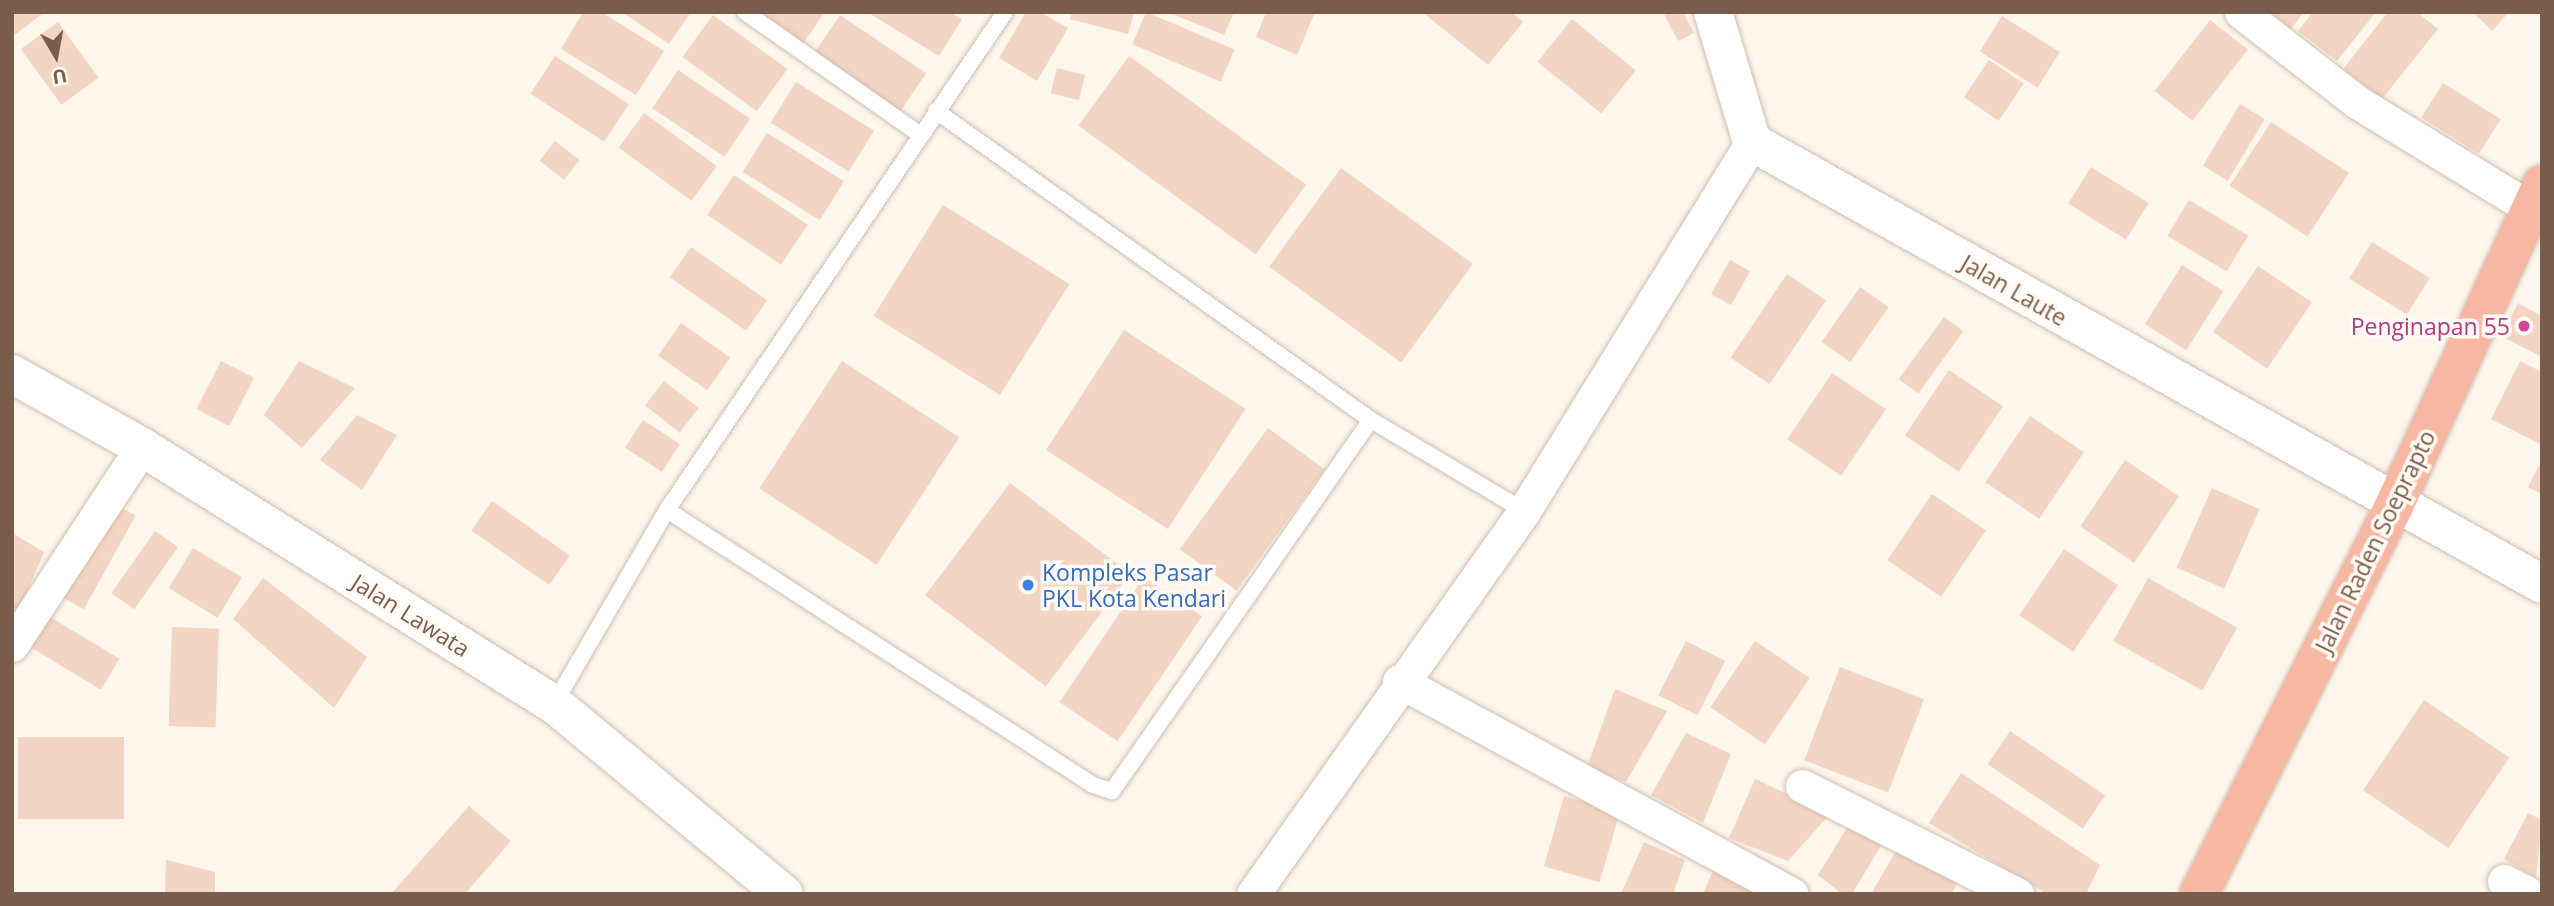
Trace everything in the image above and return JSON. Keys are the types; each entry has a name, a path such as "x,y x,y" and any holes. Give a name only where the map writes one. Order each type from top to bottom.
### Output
{"highway":[{"name":"Jalan Raden Soeprapto","path":"2199,894 2394,506 2536,196"}],"street":[{"path":"1252,894 1399,681 1524,511 1752,142 1713,12"},
{"path":"2241,12 2357,102 2536,196"},
{"name":"Jalan Laute","path":"1752,142 2394,506 2542,584"},
{"name":"Jalan Lawata","path":"12,374 142,447 554,704 784,894"},
{"path":"13,643 142,447"},
{"path":"1399,681 1792,894"},
{"path":"1802,786 2017,894"}],"lane":[{"path":"745,12 919,134"},
{"path":"554,704 667,510 919,134 1005,12"},
{"path":"936,111 1371,420 1524,511"},
{"path":"667,510 1093,785 1112,791 1371,420"}],"building":[{"path":"12,12 45,12 12,37"},
{"path":"583,12 601,12 664,51 636,95 561,49"},
{"path":"622,12 691,12 669,44"},
{"path":"754,12 825,12 802,45"},
{"path":"867,12 950,12 962,19 939,56"},
{"path":"1026,12 1040,12 1068,28 1037,81 999,58"},
{"path":"1072,12 1134,12 1128,34 1070,19"},
{"path":"1146,12 1234,50 1221,82 1132,44"},
{"path":"1167,12 1234,12 1224,35"},
{"path":"1266,12 1315,12 1297,55 1256,37"},
{"path":"1422,12 1512,12 1523,22 1488,65"},
{"path":"1663,12 1683,12 1694,33 1678,41"},
{"path":"2270,12 2304,12 2291,29"},
{"path":"2313,12 2376,12 2337,61 2298,31"},
{"path":"2388,12 2417,12 2438,29 2382,99 2343,69"},
{"path":"2473,12 2509,12 2492,31"},
{"path":"713,15 787,69 757,111 682,57"},
{"path":"840,15 926,73 900,112 814,54"},
{"path":"2002,16 2060,52 2037,88 1980,52"},
{"path":"1572,19 1636,71 1601,113 1537,62"},
{"path":"2210,20 2248,50 2192,120 2155,91"},
{"path":"58,22 99,78 61,105 21,49"},
{"path":"555,56 629,104 604,142 530,94"},
{"path":"1129,56 1306,185 1256,254 1078,126"},
{"path":"1989,60 2024,83 1999,121 1964,97"},
{"path":"1057,68 1085,75 1079,100 1051,93"},
{"path":"678,70 750,119 724,157 652,108"},
{"path":"796,82 874,131 849,171 771,123"},
{"path":"2443,83 2501,119 2479,154 2421,118"},
{"path":"2240,104 2265,119 2228,181 2203,166"},
{"path":"644,113 717,166 692,201 619,148"},
{"path":"2271,122 2349,173 2308,236 2230,186"},
{"path":"767,133 844,181 820,220 743,172"},
{"path":"555,141 579,160 564,180 540,161"},
{"path":"2091,167 2149,203 2126,240 2068,203"},
{"path":"1341,168 1473,264 1401,363 1269,267"},
{"path":"734,175 808,225 781,265 707,215"},
{"path":"2189,200 2248,236 2227,272 2167,236"},
{"path":"943,205 1069,284 1000,395 874,316"},
{"path":"2372,242 2430,278 2407,315 2349,278"},
{"path":"691,247 767,300 746,331 670,277"},
{"path":"1730,260 1750,271 1731,305 1711,294"},
{"path":"2182,265 2224,291 2186,350 2145,324"},
{"path":"2258,266 2312,302 2267,369 2213,332"},
{"path":"1787,274 1826,300 1769,384 1731,358"},
{"path":"1860,287 1889,307 1850,362 1822,342"},
{"name":"Penginapan 55","path":"2518,303 2542,316 2542,357 2501,336"},
{"path":"1944,317 1963,331 1918,393 1899,379"},
{"path":"681,323 730,357 707,390 658,356"},
{"path":"1124,330 1246,409 1168,529 1046,450"},
{"path":"221,361 254,378 229,426 196,409"},
{"path":"299,361 355,388 302,448 264,415"},
{"path":"842,361 959,437 877,565 759,488"},
{"path":"2520,361 2542,372 2542,445 2491,419"},
{"path":"1949,370 2003,406 1959,472 1905,435"},
{"path":"1832,373 1886,409 1841,476 1787,439"},
{"path":"664,381 699,408 680,433 645,405"},
{"path":"357,415 397,435 362,490 320,460"},
{"path":"2030,416 2084,452 2039,519 1985,482"},
{"path":"643,420 680,444 662,472 625,448"},
{"path":"1268,428 1325,469 1236,590 1180,549"},
{"path":"2125,460 2179,496 2134,563 2080,526"},
{"path":"2542,460 2542,494 2528,487"},
{"name":"Kompleks Pasar PKL Kota Kendari","path":"1010,483 1131,574 1046,686 925,596"},
{"path":"2212,488 2260,509 2224,589 2177,567"},
{"path":"1932,494 1986,530 1941,597 1887,560"},
{"path":"492,501 570,555 549,585 471,530"},
{"path":"113,503 136,516 84,609 61,597"},
{"path":"155,531 178,547 134,609 111,593"},
{"path":"12,533 44,552 16,617 12,616"},
{"path":"193,548 242,577 218,618 169,588"},
{"path":"2064,549 2118,585 2073,652 2019,615"},
{"path":"1144,577 1202,616 1118,741 1060,702"},
{"path":"263,578 367,657 334,708 233,619"},
{"path":"2148,578 2237,627 2202,690 2113,641"},
{"path":"45,614 120,659 101,690 26,645"},
{"path":"172,627 219,629 216,728 169,726"},
{"path":"1686,641 1725,661 1698,715 1658,695"},
{"path":"1755,641 1810,678 1765,744 1710,707"},
{"path":"1840,667 1924,699 1888,793 1804,760"},
{"path":"1615,689 1667,711 1626,782 1587,767"},
{"path":"2424,700 2509,758 2448,848 2363,790"},
{"path":"2010,731 2105,795 2083,828 1988,764"},
{"path":"1686,733 1731,754 1703,823 1651,795"},
{"path":"18,737 124,737 124,819 18,819"},
{"path":"1961,773 2100,865 2086,894 2047,894 1929,823"},
{"path":"1755,779 1830,814 1788,861 1729,838"},
{"path":"1564,796 1620,812 1600,882 1544,866"},
{"path":"469,806 511,841 465,894 391,894"},
{"path":"2528,813 2542,820 2536,878 2504,859"},
{"path":"1848,826 1882,844 1852,894 1842,894 1818,875"},
{"path":"1644,842 1685,860 1673,894 1621,894"},
{"path":"1899,846 1963,874 1951,894 1871,894"},
{"path":"166,860 215,872 215,894 165,894"},
{"path":"1713,870 1758,894 1703,894"}],"place":[{"name":"Penginapan 55","path":"2524,326"},
{"name":"Kompleks Pasar PKL Kota Kendari","path":"1028,585"}]}
